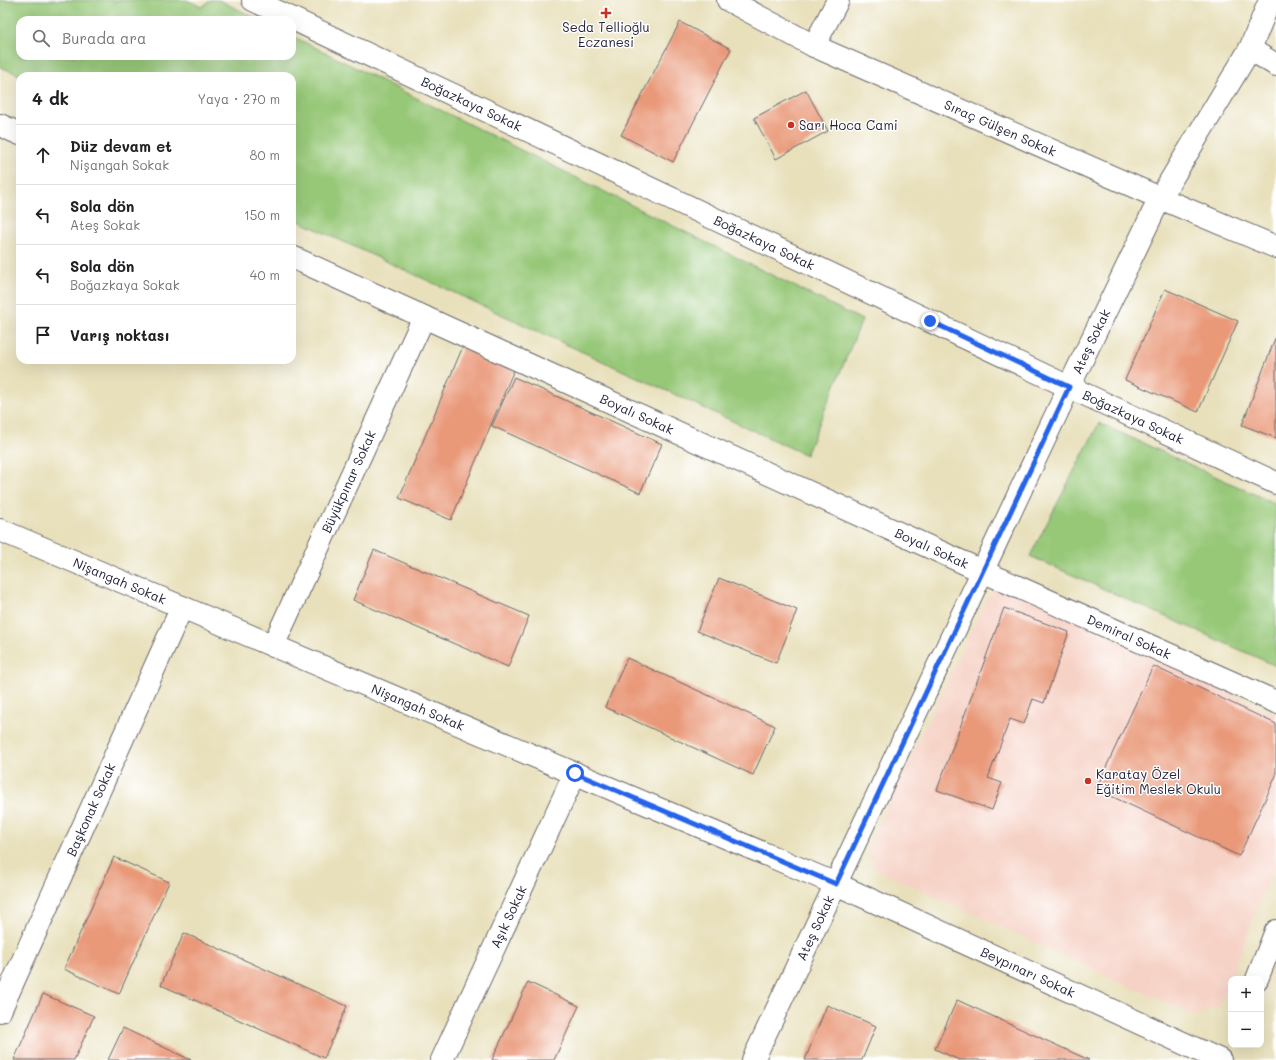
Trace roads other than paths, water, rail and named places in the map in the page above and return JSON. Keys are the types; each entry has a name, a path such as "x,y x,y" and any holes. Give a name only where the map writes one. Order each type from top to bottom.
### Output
{"street":[{"name":"Boğazkaya Sokak","path":"253,0 287,16"},
{"name":"Sıraç Gülşen Sokak","path":"728,0 814,46 1160,198 1276,247"},
{"path":"814,46 838,0"},
{"name":"Ateş Sokak","path":"753,1060 982,571 1160,198 1250,50 1270,0"},
{"name":"Boğazkaya Sokak","path":"296,20 1276,484"},
{"path":"1250,50 1276,65"},
{"path":"0,125 16,132"},
{"name":"Boyalı Sokak","path":"296,259 982,571"},
{"name":"Büyükpınar Sokak","path":"273,646 424,317"},
{"name":"Nişangah Sokak","path":"0,530 836,884"},
{"name":"Demiral Sokak","path":"982,571 1276,702"},
{"name":"Başkonak Sokak","path":"0,1011 182,608"},
{"name":"Aşık Sokak","path":"442,1060 575,773"},
{"name":"Beypınarı Sokak","path":"836,884 1220,1060"},
{"path":"1258,976 1276,931"},
{"path":"1225,1060 1230,1048"}],"place":[{"name":"Seda Tellioğlu Eczanesi","path":"606,13"},
{"name":"Sarı Hoca Cami","path":"791,125"},
{"name":"Karatay Özel Eğitim Meslek Okulu","path":"1088,781"}]}
